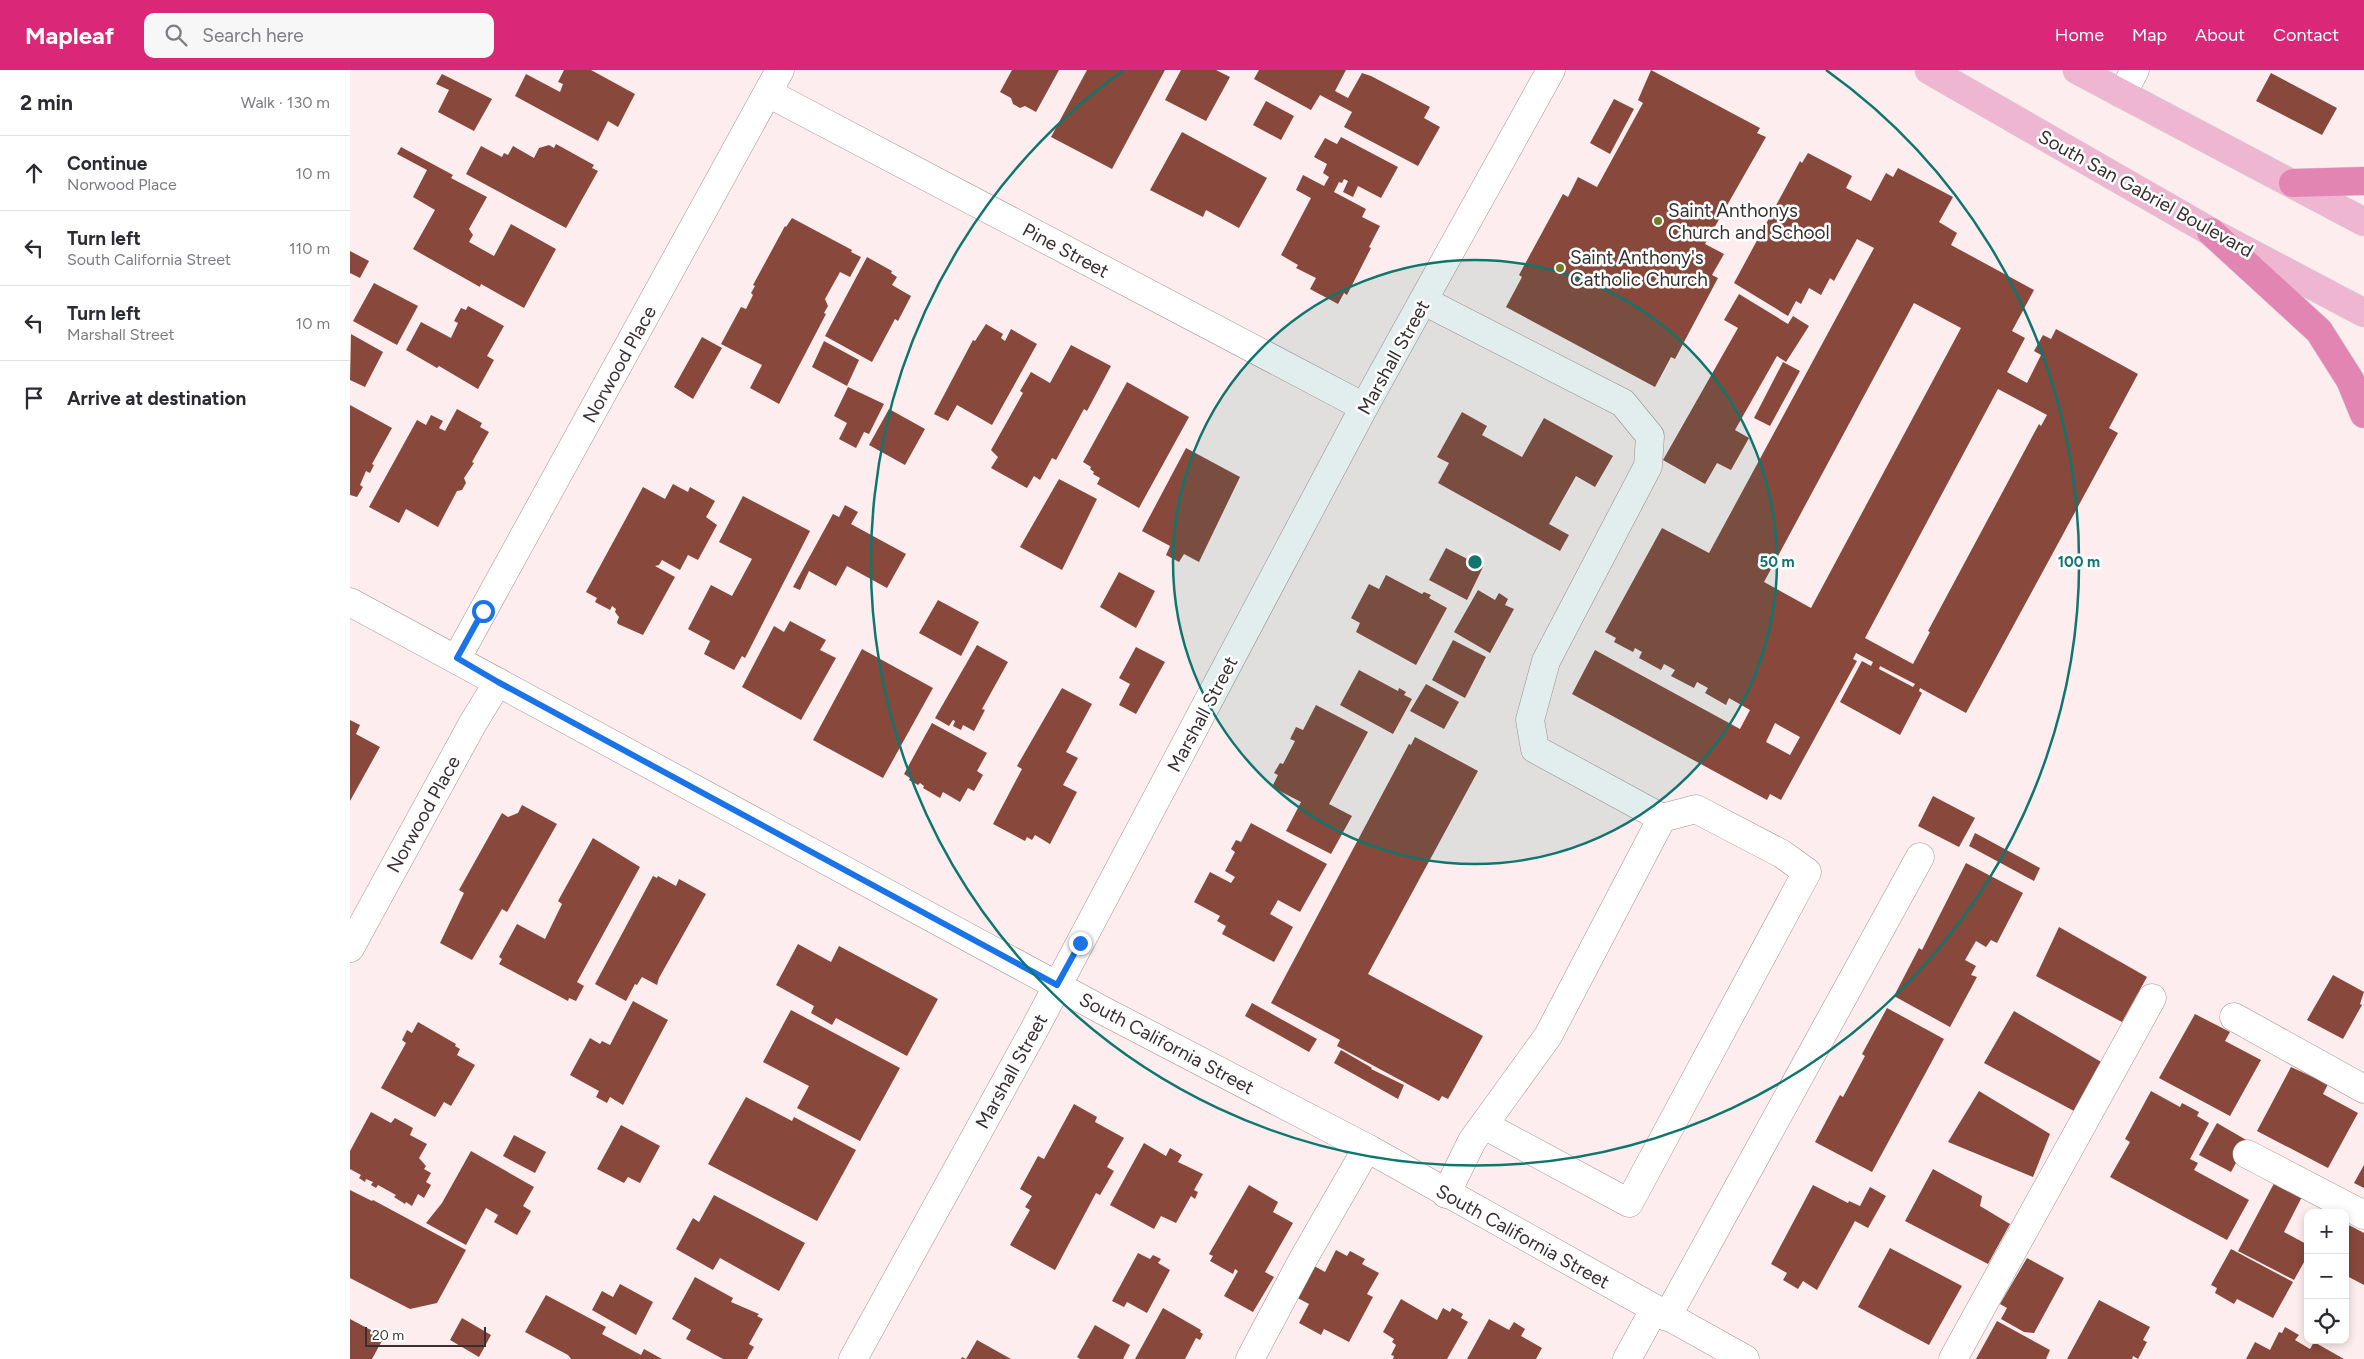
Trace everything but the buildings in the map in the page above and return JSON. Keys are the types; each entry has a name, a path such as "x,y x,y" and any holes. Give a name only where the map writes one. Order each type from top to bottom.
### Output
{"highway":[{"path":"2293,184 2364,181"},
{"path":"2211,232 2319,331 2350,380 2364,414"}],"main road":[{"name":"South San Gabriel Boulevard","path":"1929,70 2211,232 2364,313"},
{"path":"2077,70 2364,222"}],"street":[{"name":"Marshall Street","path":"853,1359 1057,985 1364,408 1551,70"},
{"path":"2122,94 2135,70"},
{"name":"Pine Street","path":"774,81 1364,408"},
{"name":"Norwood Place","path":"457,658 774,81"},
{"path":"1424,301 1623,403 1650,436 1648,466 1546,661 1530,720 1535,749 1662,818 1696,808 1782,854 1807,872 1629,1203 1484,1125"},
{"name":"South California Street","path":"350,602 457,658 1057,985 1367,1148 1446,1194 1744,1359"},
{"name":"Norwood Place","path":"350,948 473,723 498,682"},
{"path":"1446,1194 1472,1142 1548,1036 1662,818"},
{"path":"1627,1359 1661,1314 1920,856"},
{"path":"1954,1359 2152,998"},
{"path":"2234,1017 2364,1089"},
{"path":"1250,1359 1302,1261 1367,1148"},
{"path":"2247,1154 2364,1215"}],"place":[{"name":"Saint Anthonys Church and School","path":"1658,221"},
{"name":"Saint Anthony's Catholic Church","path":"1560,268"}],"route":[{"path":"483,611 457,658 498,682 1057,985 1080,943"}]}
